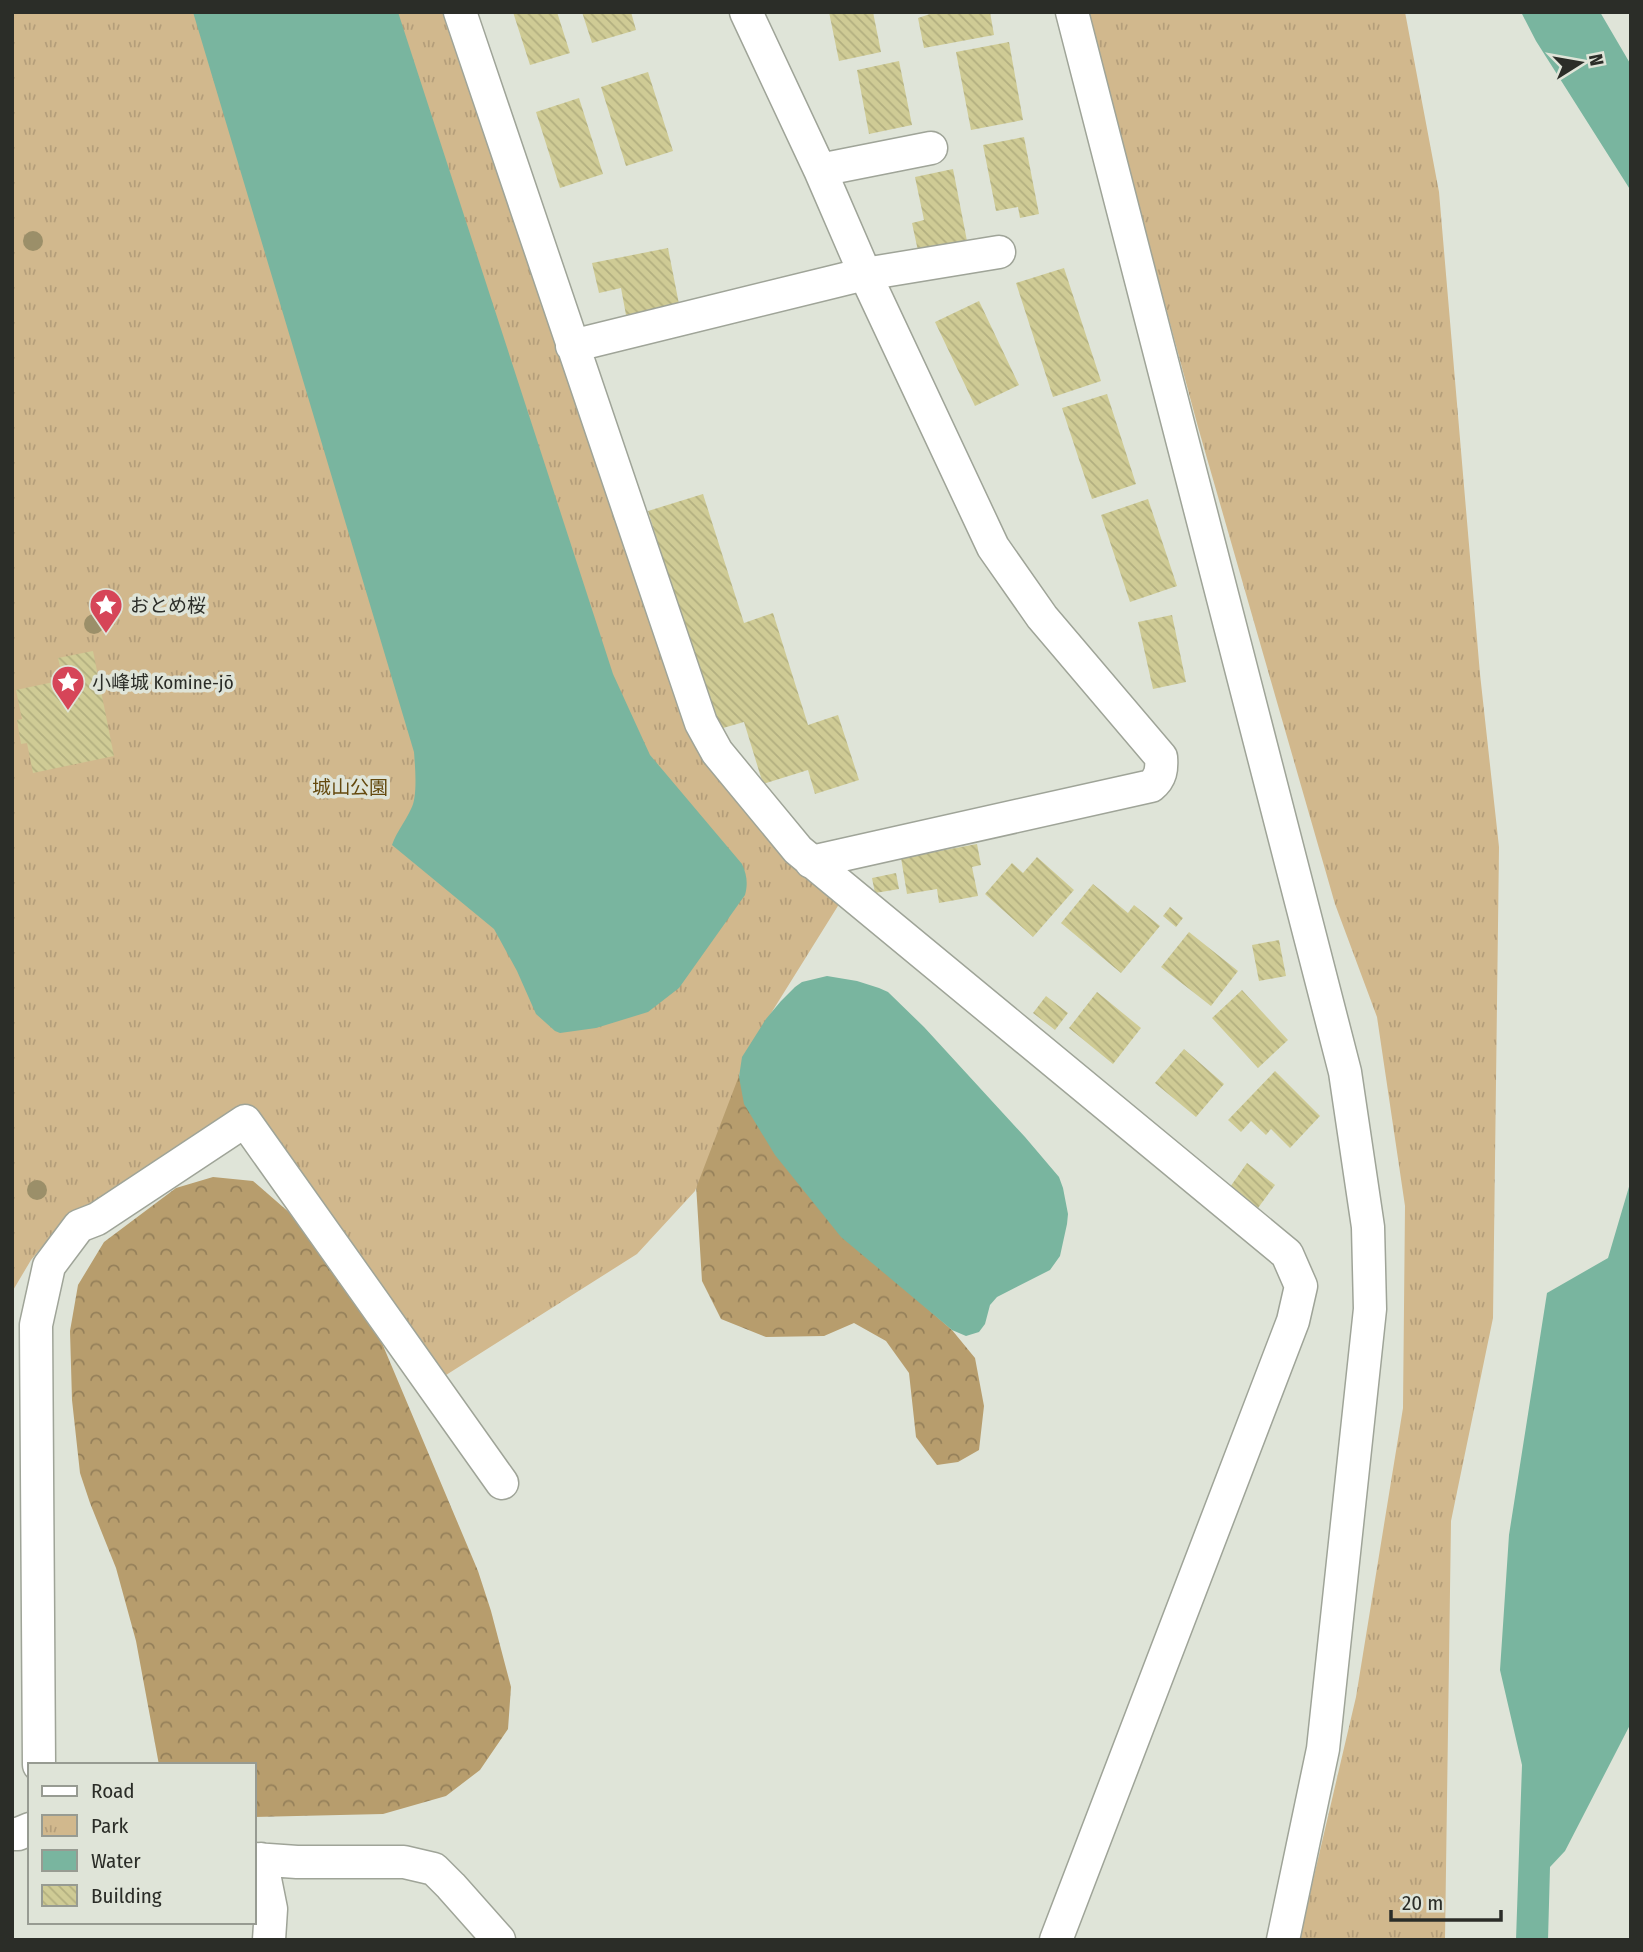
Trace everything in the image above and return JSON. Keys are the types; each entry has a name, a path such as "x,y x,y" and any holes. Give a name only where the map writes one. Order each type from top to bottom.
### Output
{"street":[{"path":"460,12 701,723 717,752 811,862 1287,1254 1301,1286 1293,1321 1056,1940"},
{"path":"746,12 992,547 1042,617 1161,757 1162,771 1151,786 811,862"},
{"path":"1072,12 1345,1072 1368,1227 1370,1309 1323,1749 1283,1940"},
{"path":"820,170 931,148"},
{"path":"572,346 865,274 999,251"},
{"path":"39,1763 36,1325 49,1266 79,1226 97,1219 245,1121 502,1483"},
{"path":"269,1940 271,1909 257,1859 297,1862 404,1862 433,1869 499,1940"}],"green space":[{"name":"城山公園","path":"12,12 447,12 678,702 841,901 750,1047 695,1191 637,1254 435,1382 244,1109 101,1206 51,1236 31,1260 12,1292"},
{"path":"1086,12 1405,12 1439,192 1480,674 1499,847 1493,1318 1451,1521 1445,1940 1299,1940 1356,1697 1403,1408 1405,1206 1377,1017 1335,904 1198,427"},
{"path":"685,1007 914,1297 952,1330 975,1358 984,1406 979,1450 958,1462 937,1465 916,1437 909,1373 886,1341 854,1323 824,1336 766,1337 721,1319 702,1281"},
{"path":"213,1177 253,1181 291,1214 379,1336 478,1571 511,1687 508,1729 480,1770 446,1796 383,1814 256,1817 256,1763 159,1763 136,1641 116,1568 80,1473 72,1400 70,1331 78,1285 104,1242 176,1188"}],"water":[{"path":"193,12 398,12 613,674 650,755 742,864 745,872 745,895 679,988 648,1012 596,1028 560,1033 555,1031 536,1014 494,929 392,845 415,797 414,752"},
{"path":"1521,12 1600,12 1631,65 1631,191 1536,41"},
{"path":"827,976 857,981 888,992 924,1027 1059,1177 1068,1214 1060,1256 1050,1270 997,1297 990,1305 985,1324 979,1332 966,1336 952,1330 841,1237 775,1155 744,1104 739,1077 742,1057 766,1019 802,982"},
{"path":"1631,1180 1631,1723 1565,1851 1550,1867 1548,1940 1516,1940 1522,1765 1500,1670 1509,1535 1547,1293 1608,1258"}],"building":[{"path":"513,12 557,12 570,53 530,65"},
{"path":"582,12 631,12 636,30 592,43"},
{"path":"829,12 873,12 881,52 839,61"},
{"path":"936,12 990,12 994,35 924,48 918,18"},
{"path":"1009,42 1023,120 971,130 956,52"},
{"path":"899,61 912,125 869,134 857,70"},
{"path":"648,72 673,151 626,166 601,87"},
{"path":"579,98 603,174 560,188 536,112"},
{"path":"1024,137 1039,214 1020,218 1018,207 996,211 983,145"},
{"path":"953,169 967,241 918,251 912,223 924,220 915,177"},
{"path":"668,248 679,304 626,315 621,288 599,293 592,263"},
{"path":"1064,268 1101,381 1053,397 1016,283"},
{"path":"979,301 1019,385 975,406 935,322"},
{"path":"1107,394 1136,484 1092,499 1062,408"},
{"path":"703,494 744,623 773,613 808,725 838,715 859,780 815,794 808,770 763,784 744,722 716,730 648,511"},
{"path":"1148,499 1177,586 1130,602 1101,515"},
{"path":"1172,615 1186,682 1153,689 1138,622"},
{"path":"93,651 114,756 33,773 27,743 21,744 17,720 22,719 16,690 63,680 58,658"},
{"path":"977,844 981,865 972,867 978,896 939,903 937,889 907,894 901,858"},
{"path":"1037,857 1074,890 1033,937 985,894 1012,863 1023,873"},
{"path":"896,873 899,889 875,893 872,878"},
{"path":"1093,884 1128,913 1134,905 1160,926 1121,973 1061,923"},
{"path":"1170,907 1183,918 1176,927 1163,916"},
{"path":"1189,932 1238,971 1211,1006 1161,967"},
{"path":"1279,940 1286,976 1259,981 1252,945"},
{"path":"1242,990 1288,1040 1258,1068 1212,1018"},
{"path":"1097,992 1141,1028 1113,1064 1069,1028"},
{"path":"1046,996 1068,1013 1055,1030 1033,1013"},
{"path":"1184,1049 1224,1084 1196,1117 1155,1083"},
{"path":"1275,1071 1320,1116 1290,1148 1271,1129 1266,1135 1251,1121 1241,1132 1228,1120"},
{"path":"1247,1163 1275,1185 1258,1208 1230,1187"}],"place":[{"name":"おとめ桜","path":"106,635"},
{"name":"小峰城 Komine-jō","path":"68,712"}]}
